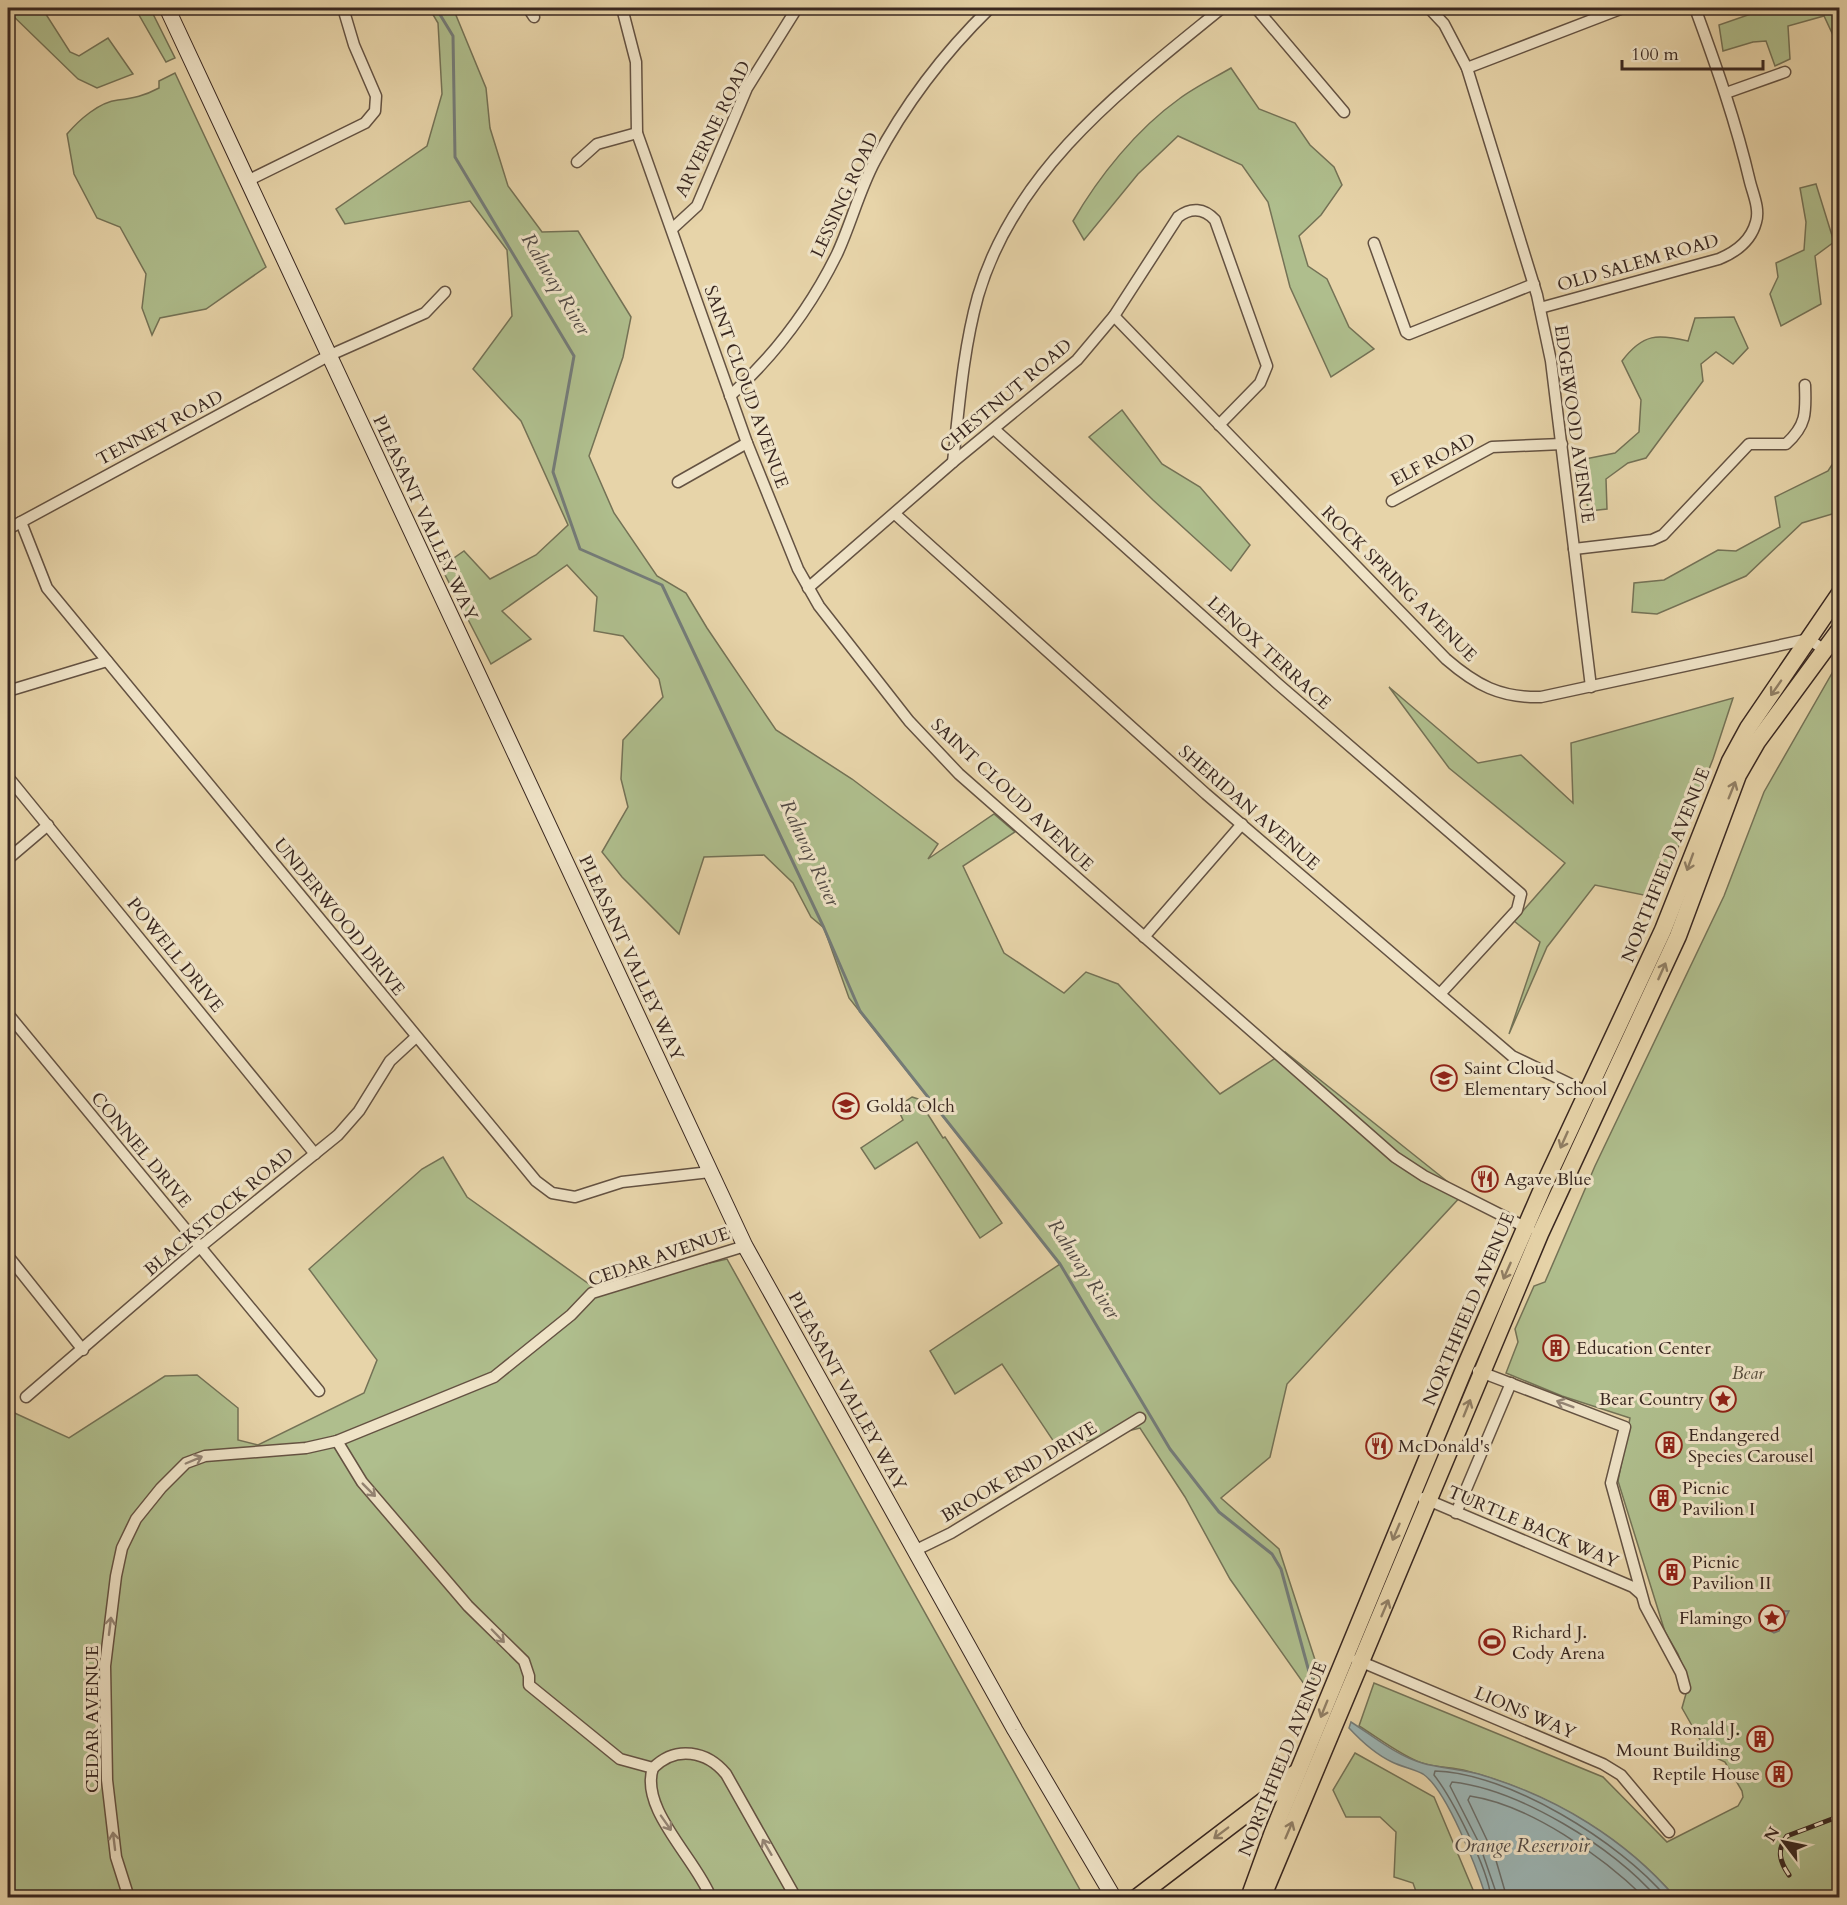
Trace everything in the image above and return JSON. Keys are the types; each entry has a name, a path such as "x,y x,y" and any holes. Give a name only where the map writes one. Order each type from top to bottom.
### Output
{"main road":[{"name":"PLEASANT VALLEY WAY","path":"166,8 745,1246 914,1551 1114,1898"},
{"name":"NORTHFIELD AVENUE","path":"1262,1898 1294,1800 1299,1770 1412,1493 1465,1367 1533,1231 1594,1096 1730,761 1748,728 1839,594"},
{"name":"NORTHFIELD AVENUE","path":"1594,1096 1678,936 1738,775 1757,742 1839,629"},
{"name":"NORTHFIELD AVENUE","path":"1249,1898 1362,1662 1482,1372 1533,1231"},
{"path":"1136,1898 1275,1792 1299,1770"}],"street":[{"path":"247,180 364,123 375,111 376,96 354,45 343,8"},
{"name":"SAINT CLOUD AVENUE","path":"622,8 636,62 637,133 747,443 808,588 819,606 916,729 1007,818 1395,1157 1424,1176 1533,1231"},
{"name":"ARVERNE ROAD","path":"672,229 697,206 747,88 797,8"},
{"name":"LESSING ROAD","path":"730,396 784,342 822,283 838,252 875,160 938,62 990,8"},
{"path":"953,462 964,364 972,321 979,294 1006,229 1047,168 1087,123 1138,76 1221,8"},
{"path":"1256,8 1344,112"},
{"name":"EDGEWOOD AVENUE","path":"1429,8 1444,24 1467,68 1540,308 1551,361 1591,687"},
{"path":"1467,68 1623,8"},
{"name":"OLD SALEM ROAD","path":"1540,308 1719,259 1734,253 1745,242 1756,223 1758,213 1726,93 1695,8"},
{"path":"1726,93 1785,72"},
{"path":"577,162 597,144 637,133"},
{"name":"CHESTNUT ROAD","path":"808,588 953,462 1077,360 1114,316 1178,218 1184,213 1197,209 1210,215 1218,226 1267,366 1260,383 1219,425"},
{"path":"1374,243 1406,332 1409,334 1534,284"},
{"name":"TENNEY ROAD","path":"8,529 328,356 424,313 445,292"},
{"name":"ROCK SPRING AVENUE","path":"1114,316 1465,675 1507,696 1541,697 1809,639"},
{"path":"1574,549 1652,540 1663,535 1749,444 1786,444 1794,437 1805,421 1805,385"},
{"name":"LENOX TERRACE","path":"994,429 1278,684 1518,889 1522,899 1517,910 1440,994"},
{"path":"678,482 747,443"},
{"name":"ELF ROAD","path":"1392,501 1492,447 1562,444"},
{"name":"SHERIDAN AVENUE","path":"895,514 1242,824 1512,1056 1594,1096"},
{"name":"UNDERWOOD DRIVE","path":"21,522 47,588 536,1181 552,1193 575,1197 622,1182 710,1172"},
{"path":"1809,639 1824,650"},
{"path":"1770,648 1784,652 1793,663"},
{"path":"8,691 107,661"},
{"name":"POWELL DRIVE","path":"8,777 315,1154"},
{"path":"1144,937 1242,824"},
{"path":"8,859 48,825"},
{"name":"CONNEL DRIVE","path":"8,1014 319,1390"},
{"name":"BLACKSTOCK ROAD","path":"26,1397 350,1122 386,1067 416,1037"},
{"name":"CEDAR AVENUE","path":"129,1898 116,1857 106,1780 105,1666 116,1576 122,1548 136,1519 186,1463 205,1456 306,1448 337,1441 494,1377 571,1315 592,1293 745,1246"},
{"path":"8,1256 83,1350"},
{"path":"1465,1367 1625,1427 1611,1483 1638,1574 1641,1594 1681,1673 1685,1688"},
{"path":"1456,1513 1511,1383"},
{"name":"BROOK END DRIVE","path":"914,1551 951,1533 1140,1418"},
{"path":"337,1441 362,1482 468,1606 524,1661 529,1676 529,1685 620,1759 648,1767 670,1756 698,1753 718,1764 726,1774 796,1898"},
{"name":"TURTLE BACK WAY","path":"1412,1493 1633,1587 1641,1594"},
{"name":"LIONS WAY","path":"1346,1655 1603,1764 1622,1775 1669,1832"},
{"path":"648,1767 657,1810 688,1856 711,1898"}],"green space":[{"path":"8,8 42,8 70,52 79,56 108,38 133,74 97,88 78,79 8,11"},
{"path":"135,8 150,8 175,58 166,62"},
{"path":"429,8 453,8 486,88 490,128 508,186 542,232 578,231 631,317 623,357 589,456 614,513 657,576 686,593 776,730 852,779 938,844 928,859 994,814 1015,832 963,866 1004,953 1064,993 1086,972 1118,984 1220,1094 1285,1052 1463,1194 1287,1384 1270,1457 1221,1498 1279,1549 1318,1669 1309,1691 1230,1579 1185,1497 1140,1428 1058,1448 1002,1364 955,1394 930,1351 1060,1264 849,998 824,928 811,917 793,883 764,855 704,857 679,934 622,877 602,852 628,807 621,779 623,740 663,697 659,679 623,636 594,631 597,597 567,565 502,611 531,639 491,664 441,567 464,551 490,579 536,555 568,525 521,421 473,369 512,316 507,250 470,201 345,224 336,209 427,146 442,94 438,23"},
{"path":"1768,8 1839,8 1839,48 1824,16 1788,26 1790,59 1775,66 1766,41 1753,42 1723,51 1719,25"},
{"path":"1231,68 1259,109 1295,123 1310,145 1334,167 1342,185 1321,215 1299,236 1308,266 1327,279 1349,327 1374,349 1331,377 1290,287 1268,202 1242,165 1178,136 1138,174 1084,240 1073,221 1120,154 1148,124 1185,95"},
{"path":"175,73 266,267 206,309 160,318 152,335 142,308 146,274 120,227 97,218 74,174 67,134 83,118 104,104 154,91 159,88 159,81"},
{"path":"1816,184 1834,242 1815,256 1821,304 1781,326 1770,294 1778,277 1776,263 1804,250 1806,222 1800,188"},
{"path":"1734,317 1748,348 1733,364 1716,352 1701,364 1703,381 1646,458 1628,463 1606,479 1607,509 1589,511 1575,461 1615,453 1639,432 1641,400 1622,361 1637,345 1652,338 1668,337 1688,341 1695,318"},
{"path":"1122,410 1162,464 1200,487 1250,545 1231,571 1153,500 1089,437"},
{"path":"1839,454 1839,512 1802,523 1746,576 1657,614 1632,612 1634,583 1664,580 1718,550 1736,551 1780,527 1775,497 1828,471"},
{"name":"Bear","path":"1839,661 1839,1897 1675,1897 1631,1854 1606,1835 1553,1804 1496,1780 1467,1771 1422,1763 1398,1752 1359,1726 1374,1683 1603,1777 1667,1842 1738,1806 1743,1797 1742,1791 1725,1762 1708,1754 1682,1708 1689,1683 1678,1654 1665,1632 1618,1481 1630,1418 1562,1396 1506,1373 1518,1342 1515,1329 1534,1286 1545,1282 1595,1166 1724,896 1764,792"},
{"path":"1389,687 1478,763 1521,755 1573,803 1571,743 1733,698 1713,759 1658,898 1595,885 1547,947 1509,1034 1540,942 1514,921 1565,863 1449,768"},
{"path":"912,1097 918,1099 1002,1223 980,1238 917,1142 875,1169 861,1148 903,1120 897,1107"},
{"path":"443,1157 467,1197 596,1289 727,1259 1084,1897 8,1898 8,1410 69,1438 165,1376 197,1375 238,1408 238,1440 258,1445 364,1393 377,1360 309,1269 422,1169"},
{"path":"1355,1753 1434,1797 1476,1897 1418,1897 1413,1883 1394,1877 1396,1832 1380,1817 1346,1817 1333,1790"}],"water":[{"path":"1765,1609 1765,1618 1776,1624 1784,1611 1789,1611 1779,1631 1774,1633 1761,1626 1759,1614"},
{"name":"Orange Reservoir","path":"1351,1722 1394,1751 1413,1760 1485,1776 1512,1785 1564,1809 1612,1839 1655,1876 1675,1897 1486,1897 1460,1831 1442,1796 1432,1783 1423,1774 1392,1762 1374,1751 1349,1728"}],"waterway":[{"name":"Rahway River","path":"436,8 453,36 455,157 574,356 553,472 580,549 662,585 824,928 860,1011 1060,1264 1170,1449 1219,1512 1272,1554 1281,1569 1311,1679"}],"railway":[{"path":"1789,1875 1783,1865 1780,1851 1787,1836 1840,1816"}],"place":[{"name":"Saint Cloud Elementary School","path":"1444,1078"},
{"name":"Golda Olch","path":"846,1106"},
{"name":"Agave Blue","path":"1485,1179"},
{"name":"Education Center","path":"1556,1348"},
{"name":"Bear Country","path":"1723,1399"},
{"name":"Endangered Species Carousel","path":"1669,1445"},
{"name":"McDonald's","path":"1379,1446"},
{"name":"Picnic Pavilion I","path":"1663,1498"},
{"name":"Picnic Pavilion II","path":"1672,1572"},
{"name":"Flamingo","path":"1772,1618"},
{"name":"Richard J. Cody Arena","path":"1492,1642"},
{"name":"Ronald J. Mount Building","path":"1760,1739"},
{"name":"Reptile House","path":"1779,1774"}]}
